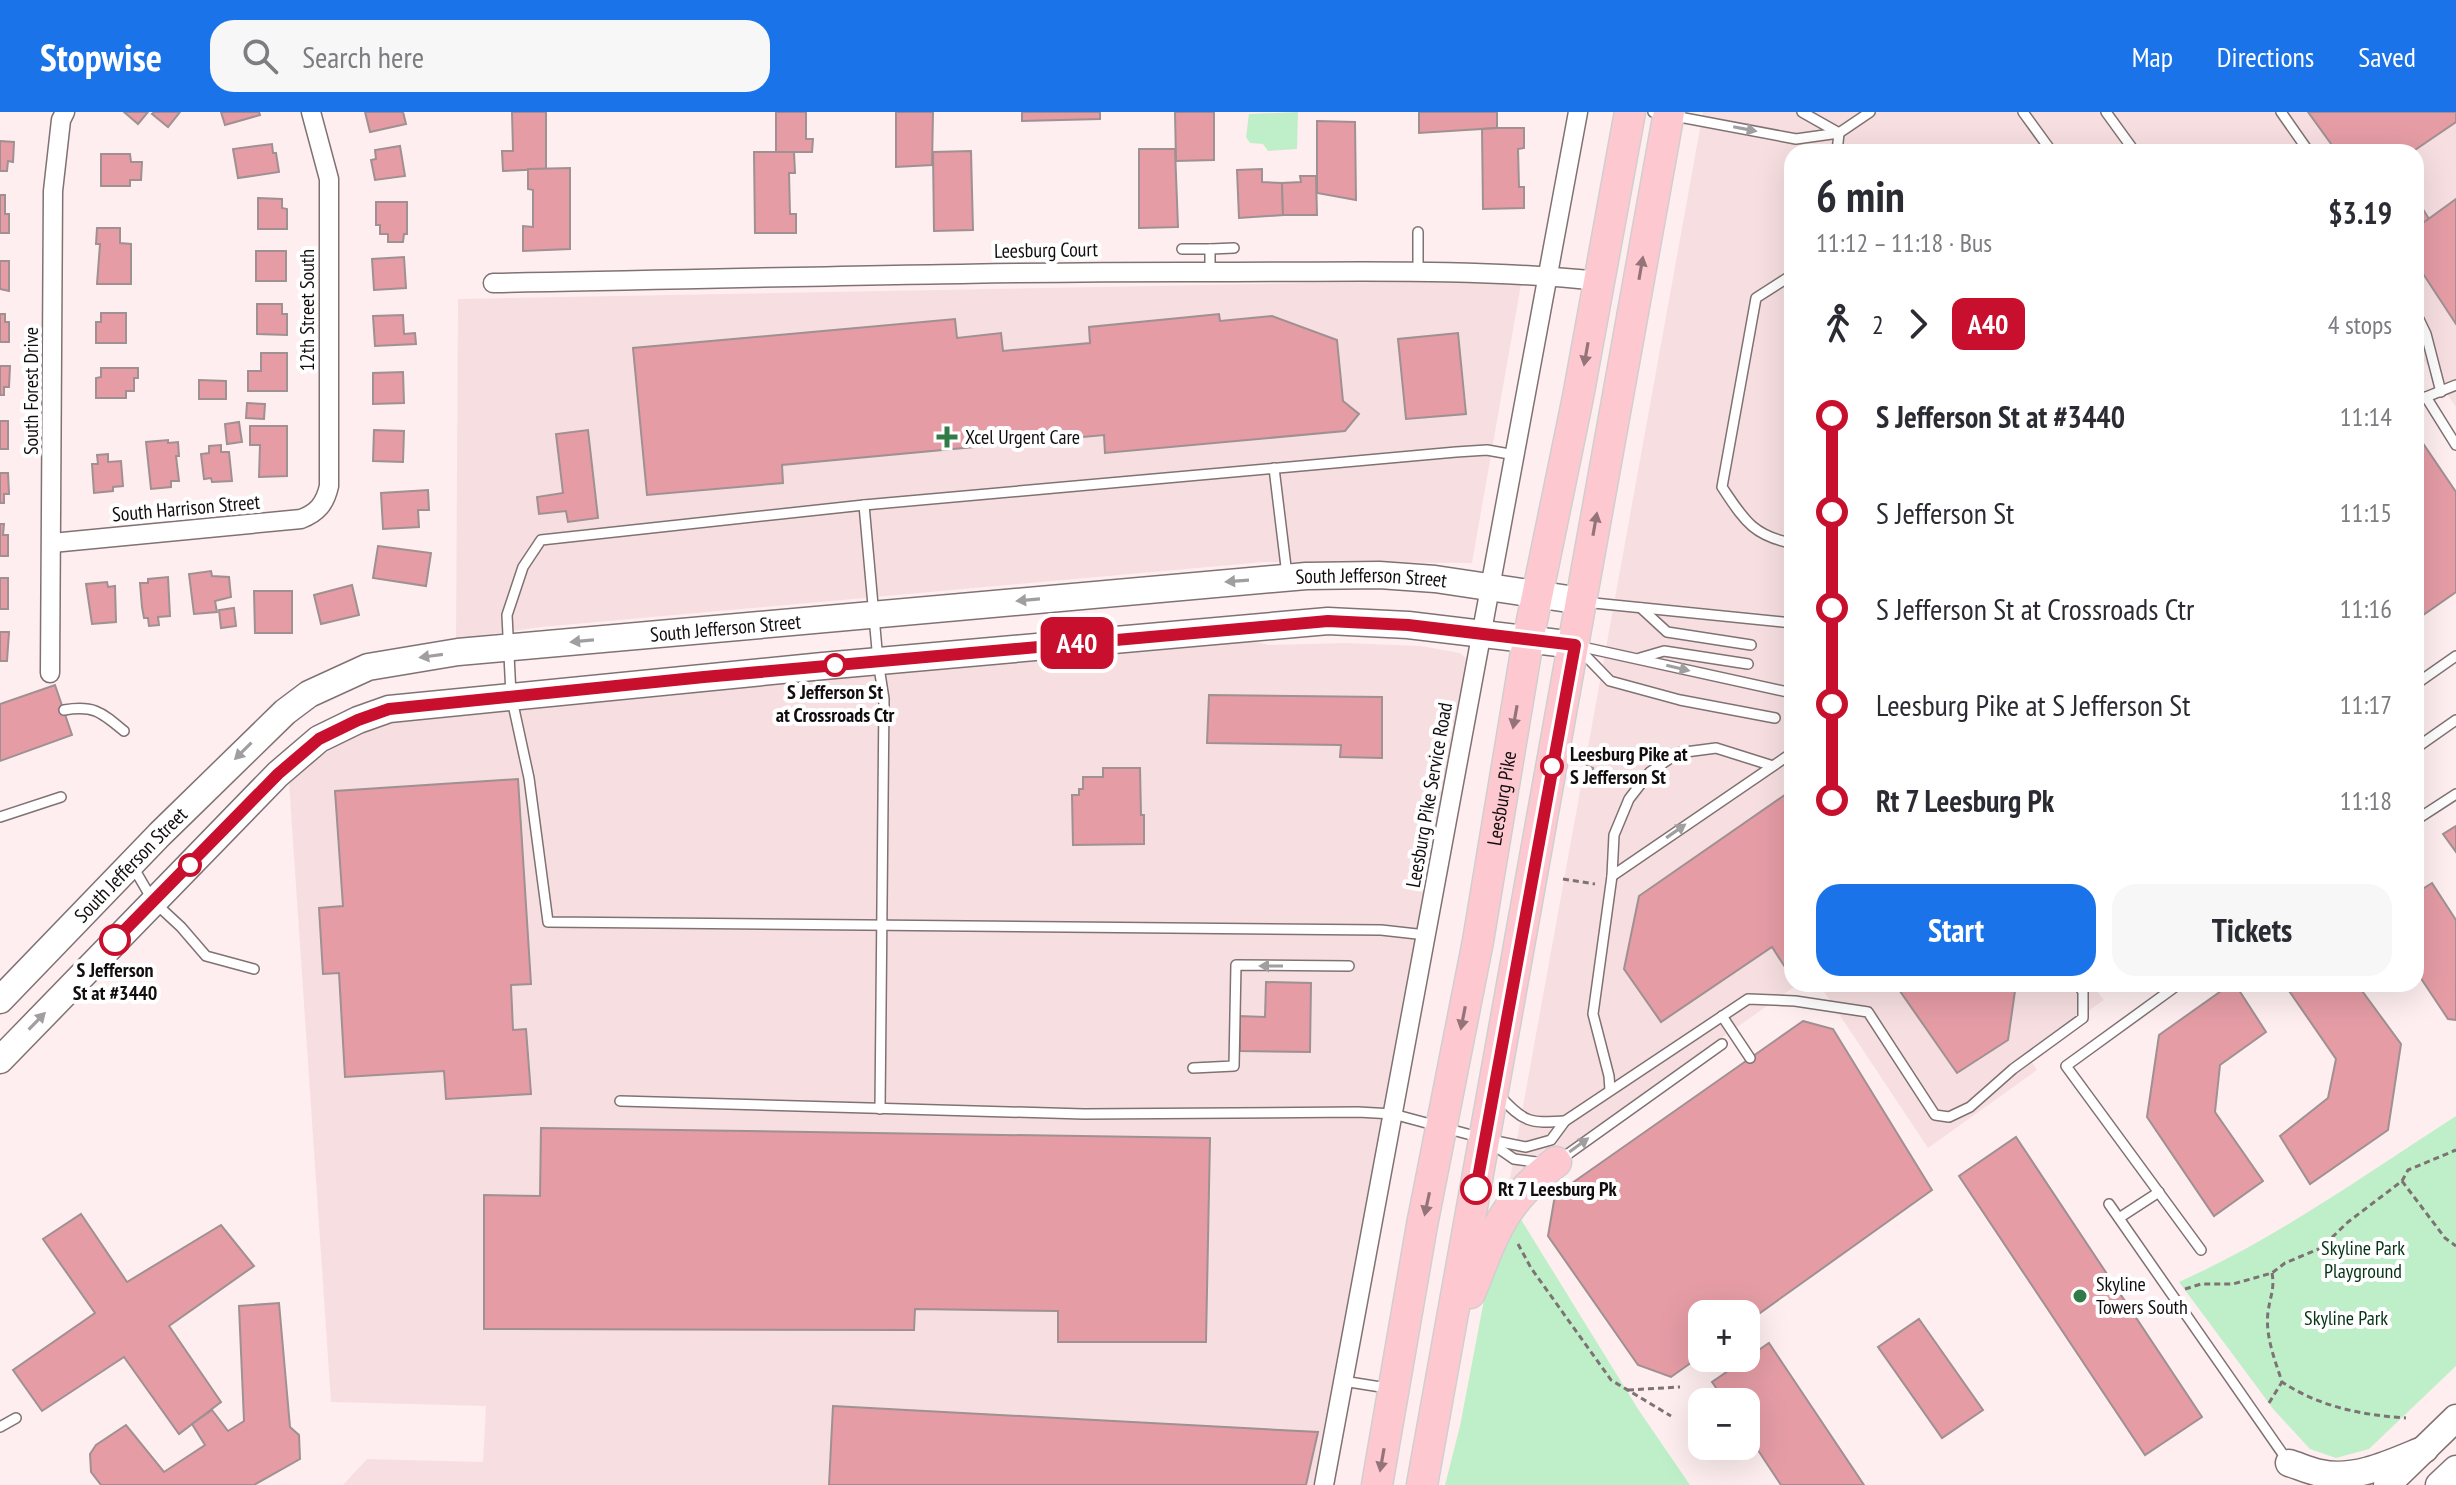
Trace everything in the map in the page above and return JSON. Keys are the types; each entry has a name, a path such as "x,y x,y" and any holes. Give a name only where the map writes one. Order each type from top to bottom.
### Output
{"main road":[{"name":"Leesburg Pike","path":"1377,1485 1422,1225 1478,941 1528,640 1630,112"},
{"path":"1422,1485 1575,645 1663,113"},
{"path":"1446,1355 1505,1212 1526,1186 1556,1162"}],"street":[{"name":"South Forest Drive","path":"50,673 53,191 61,120 65,112"},
{"name":"12th Street South","path":"311,112 329,179 329,486 320,507"},
{"name":"Leesburg Pike Service Road","path":"1324,1485 1578,112"},
{"name":"Leesburg Court","path":"493,283 624,274 1091,266 1210,271 1418,272 1548,276 1599,281"},
{"name":"South Harrison Street","path":"52,543 301,519 320,507"},
{"name":"South Jefferson Street","path":"0,1000 131,864 285,712 309,694 368,667 445,654 1287,578 1379,575 1435,579 1582,601"},
{"name":"South Jefferson Street","path":"0,1060 278,774 319,739 389,709 511,695 1328,621 1408,625 1575,645"},
{"path":"2387,1485 2456,1418"},
{"path":"2289,1463 2320,1474 2345,1475 2384,1466 2425,1449"},
{"path":"2439,1485 2456,1469"}],"lane":[{"path":"1802,112 1839,133"},
{"path":"1663,113 1796,139 1839,133 1870,112"},
{"path":"2023,112 2046,144"},
{"path":"2106,112 2129,144"},
{"path":"2281,112 2303,144"},
{"path":"1838,144 1839,133"},
{"path":"1418,232 1418,272"},
{"path":"1182,249 1234,248"},
{"path":"1210,249 1210,271"},
{"path":"1784,280 1756,298 1722,487 1747,523 1769,539 1784,542"},
{"path":"2424,330 2441,392"},
{"path":"2424,398 2456,385"},
{"path":"2424,403 2456,445"},
{"path":"1426,935 1381,930 548,922 529,778 511,695 507,615 523,567 541,540 864,505 1274,468 1487,450 1515,455"},
{"path":"1274,468 1287,578"},
{"path":"864,505 884,699 880,1109"},
{"path":"1582,601 1784,622"},
{"path":"1641,608 1667,632 1751,645"},
{"path":"1575,645 1784,691"},
{"path":"1575,645 1610,681 1680,700 1775,718"},
{"path":"1637,659 1664,651 1748,664"},
{"path":"2424,678 2456,656"},
{"path":"64,710 86,706 105,715 124,731"},
{"path":"2424,742 2456,720"},
{"path":"1610,1090 1593,1014 1612,876 1614,835 1629,799 1650,772 1678,753 1716,748 1770,765"},
{"path":"1612,876 1784,757"},
{"path":"2424,815 2456,794"},
{"path":"0,817 61,797"},
{"path":"131,864 153,901 206,956 254,969"},
{"path":"1193,1068 1234,1066 1236,965 1349,966"},
{"path":"620,1101 1084,1114 1339,1111 1393,1114 1486,1139 1520,1146 1537,1145 1551,1140 1565,1121 1748,999 1795,1001 1868,1012 1935,1115 1949,1117 1970,1107 2013,1069 2083,1018 2083,992"},
{"path":"2168,992 2066,1066 2201,1250"},
{"path":"1722,1016 1750,1058"},
{"path":"1486,1139 1514,1159 1532,1164 1556,1162 1722,1044"},
{"path":"1494,1090 1524,1119 1537,1123 1565,1121"},
{"path":"2119,1218 2159,1192"},
{"path":"2109,1204 2306,1485"},
{"path":"1343,1381 1394,1390"},
{"path":"0,1427 16,1418"}],"path":[{"path":"1563,879 1600,885"},
{"path":"2185,1289 2201,1284 2233,1284 2272,1273 2285,1263 2321,1248 2348,1222 2402,1181 2408,1170 2456,1150"},
{"path":"2402,1181 2445,1238 2456,1246"},
{"path":"1518,1243 1531,1268 1611,1380 1671,1416"},
{"path":"2272,1273 2275,1289 2268,1311 2268,1335 2282,1382 2304,1397 2354,1413 2406,1418"},
{"path":"2269,1403 2282,1382"},
{"path":"1628,1390 1680,1387"}],"shaded area":[{"path":"1703,112 2456,112 2456,407 2424,361 2424,144 1784,144 1784,992 1787,992 1508,1189"},
{"path":"1522,279 1472,563 1264,562 541,627 456,639 458,299"},
{"path":"1249,640 1269,645 1346,643 1421,646 1460,653 1468,660 1341,1415 1347,1415 1335,1485 343,1485 367,1459 483,1462 486,1406 331,1402 289,783 341,743 403,716"},
{"path":"1824,992 2098,992 2104,1000 2027,1054 2037,1070 1928,1148"}],"green space":[{"path":"1298,112 1297,149 1268,151 1263,144 1250,143 1246,137 1249,114"},
{"name":"Skyline Park","path":"2456,1116 2456,1366 2369,1449 2336,1458 2310,1449 2274,1410 2179,1282 2251,1246"},
{"path":"1517,1213 1638,1409 1690,1485 1445,1485 1460,1426 1488,1279"}],"building":[{"path":"124,112 148,112 138,124"},
{"path":"180,112 168,127 152,114"},
{"path":"221,112 259,112 260,115 225,125"},
{"path":"365,112 403,112 406,124 370,132"},
{"path":"512,112 546,112 546,169 503,171 502,151 513,151"},
{"path":"776,112 806,112 806,139 813,139 812,152 776,152"},
{"path":"896,112 933,112 932,165 896,167"},
{"path":"1022,112 1100,112 1100,119 1022,121"},
{"path":"1175,112 1214,112 1214,160 1176,161"},
{"path":"1419,112 1497,112 1497,128 1419,133"},
{"path":"2308,112 2456,112 2456,122 2424,144 2331,144"},
{"path":"1317,121 1355,122 1356,200 1317,193"},
{"path":"1524,128 1524,148 1518,149 1519,187 1524,187 1524,208 1483,209 1482,129"},
{"path":"0,141 14,142 13,162 8,161 7,171 0,171"},
{"path":"272,144 279,172 238,178 233,149"},
{"path":"400,146 405,176 375,180 371,160 376,159 375,150"},
{"path":"1139,149 1175,149 1178,227 1139,228"},
{"path":"971,151 973,230 934,231 933,152"},
{"path":"754,152 794,152 795,173 789,173 790,214 796,214 796,233 755,233"},
{"path":"101,154 130,154 131,162 142,162 141,180 130,180 130,186 101,186"},
{"path":"570,168 570,249 523,251 523,226 533,227 533,190 528,189 528,169"},
{"path":"1262,169 1262,182 1282,183 1283,215 1239,218 1237,170"},
{"path":"1300,176 1316,176 1317,215 1283,215 1282,183 1301,182"},
{"path":"0,195 5,195 9,233 0,233"},
{"path":"258,198 282,199 282,208 287,209 287,229 258,229"},
{"path":"2456,199 2456,324 2424,275 2424,222"},
{"path":"376,202 407,202 407,234 404,234 403,242 388,242 388,234 380,234 380,225 376,225"},
{"path":"97,228 120,228 120,243 131,244 131,284 97,284 100,244 96,244"},
{"path":"256,251 286,251 286,281 256,281"},
{"path":"404,257 406,288 374,290 372,259"},
{"path":"0,261 9,261 9,291 0,289"},
{"path":"257,304 282,304 282,314 287,314 287,335 257,334"},
{"path":"101,313 126,313 126,343 96,343 96,322 101,322"},
{"path":"0,314 5,314 5,322 9,322 9,342 0,342"},
{"path":"1219,314 1220,321 1272,316 1337,340 1343,401 1359,414 1345,431 1105,453 1104,435 782,465 783,483 647,495 633,348 955,319 957,338 1001,333 1003,351 1090,343 1089,327"},
{"path":"403,315 404,334 415,333 416,344 375,346 373,316"},
{"path":"1458,333 1466,414 1406,419 1398,339"},
{"path":"261,353 287,353 287,391 248,391 248,371 261,371"},
{"path":"0,366 10,366 9,387 4,387 4,395 0,395"},
{"path":"101,368 138,368 134,391 126,391 126,398 96,398 96,378 101,377"},
{"path":"403,372 404,403 373,404 373,373"},
{"path":"199,380 226,381 226,399 199,399"},
{"path":"247,403 265,404 264,419 246,418"},
{"path":"0,421 8,421 8,449 0,449"},
{"path":"239,422 242,442 227,444 225,424"},
{"path":"250,426 287,426 287,476 259,477 260,445 250,445"},
{"path":"374,430 404,431 403,462 373,461"},
{"path":"588,430 598,518 568,522 566,511 539,514 537,497 563,493 556,434"},
{"path":"168,440 168,443 178,442 179,481 171,481 171,487 151,489 146,442"},
{"path":"221,445 221,452 229,452 232,481 212,482 211,478 204,479 201,454 209,453 209,446"},
{"path":"2424,445 2456,492 2456,592 2424,614"},
{"path":"108,454 108,462 121,461 123,486 113,487 113,491 94,493 92,464 98,464 97,455"},
{"path":"0,473 8,473 9,494 4,494 4,503 0,503"},
{"path":"428,490 429,510 418,510 419,527 383,529 381,493"},
{"path":"0,524 4,524 3,535 8,535 8,556 0,556"},
{"path":"378,546 431,553 426,586 373,578"},
{"path":"211,571 212,576 229,577 231,597 215,601 217,612 194,614 189,574"},
{"path":"168,577 170,616 158,617 159,625 149,626 148,618 144,618 140,583"},
{"path":"0,578 8,578 8,609 0,609"},
{"path":"107,582 108,587 115,586 116,622 92,624 86,584"},
{"path":"352,585 359,615 321,624 314,595"},
{"path":"254,591 292,591 292,633 255,633"},
{"path":"234,608 236,626 221,628 219,610"},
{"path":"0,632 9,632 7,661 0,661"},
{"path":"55,685 72,735 0,761 0,704"},
{"path":"1209,695 1382,697 1382,758 1340,757 1341,745 1207,743"},
{"path":"1587,766 1593,768 1591,779 1585,778"},
{"path":"1103,768 1140,768 1144,844 1073,845 1072,795 1079,795 1079,789 1083,789 1083,777 1103,777"},
{"path":"518,779 531,984 511,985 513,1030 526,1029 531,1094 446,1099 444,1071 345,1077 339,973 323,974 319,908 343,906 335,791"},
{"path":"1784,796 1784,965 1772,947 1661,1022 1624,969 1639,896"},
{"path":"2456,826 2456,852 2443,834"},
{"path":"2432,883 2456,920 2456,1020 2448,1019 2424,983 2424,888"},
{"path":"1266,982 1311,983 1310,1052 1240,1051 1240,1016 1265,1017"},
{"path":"1901,992 2015,992 2008,1040 1957,1073"},
{"path":"2220,992 2240,992 2266,1032 2220,1065 2215,1112 2263,1181 2214,1216 2147,1117 2159,1035"},
{"path":"2290,992 2363,992 2401,1044 2388,1130 2310,1184 2280,1136 2328,1098 2336,1059"},
{"path":"1803,1021 1833,1029 1932,1190 1760,1313 1760,1300 1688,1300 1688,1365 1671,1377 1638,1365 1548,1236 1555,1195"},
{"path":"541,1128 1210,1138 1206,1342 1058,1342 1058,1311 915,1309 914,1330 484,1329 484,1195 540,1196"},
{"name":"Skyline Towers South","path":"2016,1137 2202,1417 2145,1455 1959,1176"},
{"path":"81,1214 127,1282 221,1225 254,1266 169,1326 221,1402 179,1434 124,1357 42,1411 13,1370 95,1313 43,1239"},
{"path":"279,1303 290,1427 299,1435 300,1459 254,1485 101,1485 91,1472 90,1454 96,1445 126,1425 164,1472 205,1445 192,1424 212,1410 228,1431 244,1421 239,1306"},
{"path":"1919,1319 1983,1410 1942,1438 1878,1347"},
{"path":"1769,1343 1864,1485 1781,1485 1760,1453 1760,1388 1716,1388 1712,1382 1727,1372 1760,1372 1760,1349"},
{"path":"833,1406 1318,1432 1306,1485 829,1485"}],"bus line":[{"name":"A40","path":"115,940 278,774 319,739 389,709 436,702 1328,621 1408,625 1575,645 1476,1189"}],"place":[{"name":"Xcel Urgent Care","path":"947,437"},
{"name":"S Jefferson St at Crossroads Ctr","path":"835,665"},
{"name":"Leesburg Pike at S Jefferson St","path":"1552,766"},
{"name":"S Jefferson St at #3440","path":"115,940"},
{"name":"Rt 7 Leesburg Pk","path":"1476,1189"},
{"name":"Skyline Towers South","path":"2080,1296"}],"park label":[{"name":"Skyline Park Playground","path":"2363,1260"}]}
